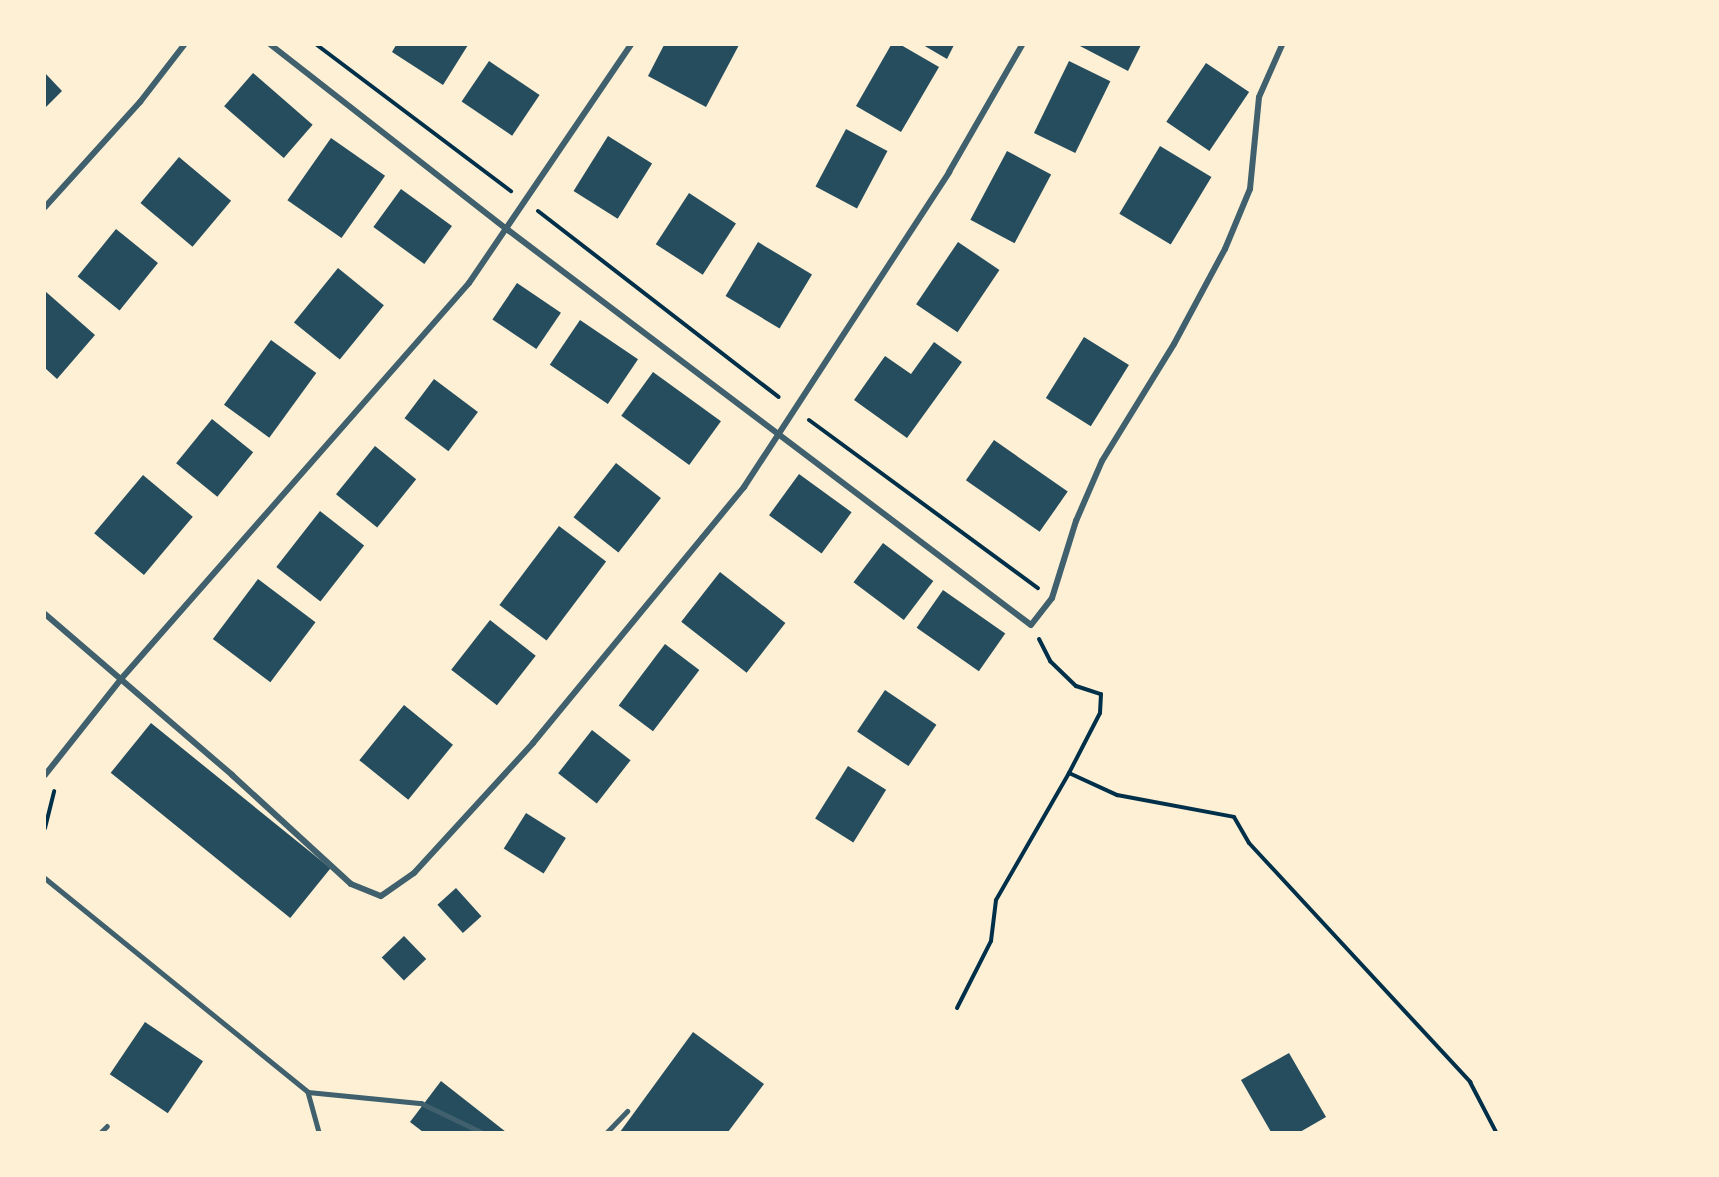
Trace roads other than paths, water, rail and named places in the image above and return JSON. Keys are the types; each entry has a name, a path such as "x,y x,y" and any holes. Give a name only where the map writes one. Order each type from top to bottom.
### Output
{"street":[{"path":"45,207 140,102 184,45"},
{"path":"271,45 508,230 1031,625 1052,598 1076,521 1102,461 1174,344 1225,249 1250,189 1259,97 1282,45"},
{"path":"45,775 121,679 469,283 527,203 631,45"},
{"path":"45,614 351,884 381,896 414,873 533,743 729,506 949,172 1022,45"}],"lane":[{"path":"45,878 308,1092 421,1103 481,1132"},
{"path":"308,1092 319,1132"},
{"path":"607,1132 627,1111"},
{"path":"101,1132 107,1126"}]}
